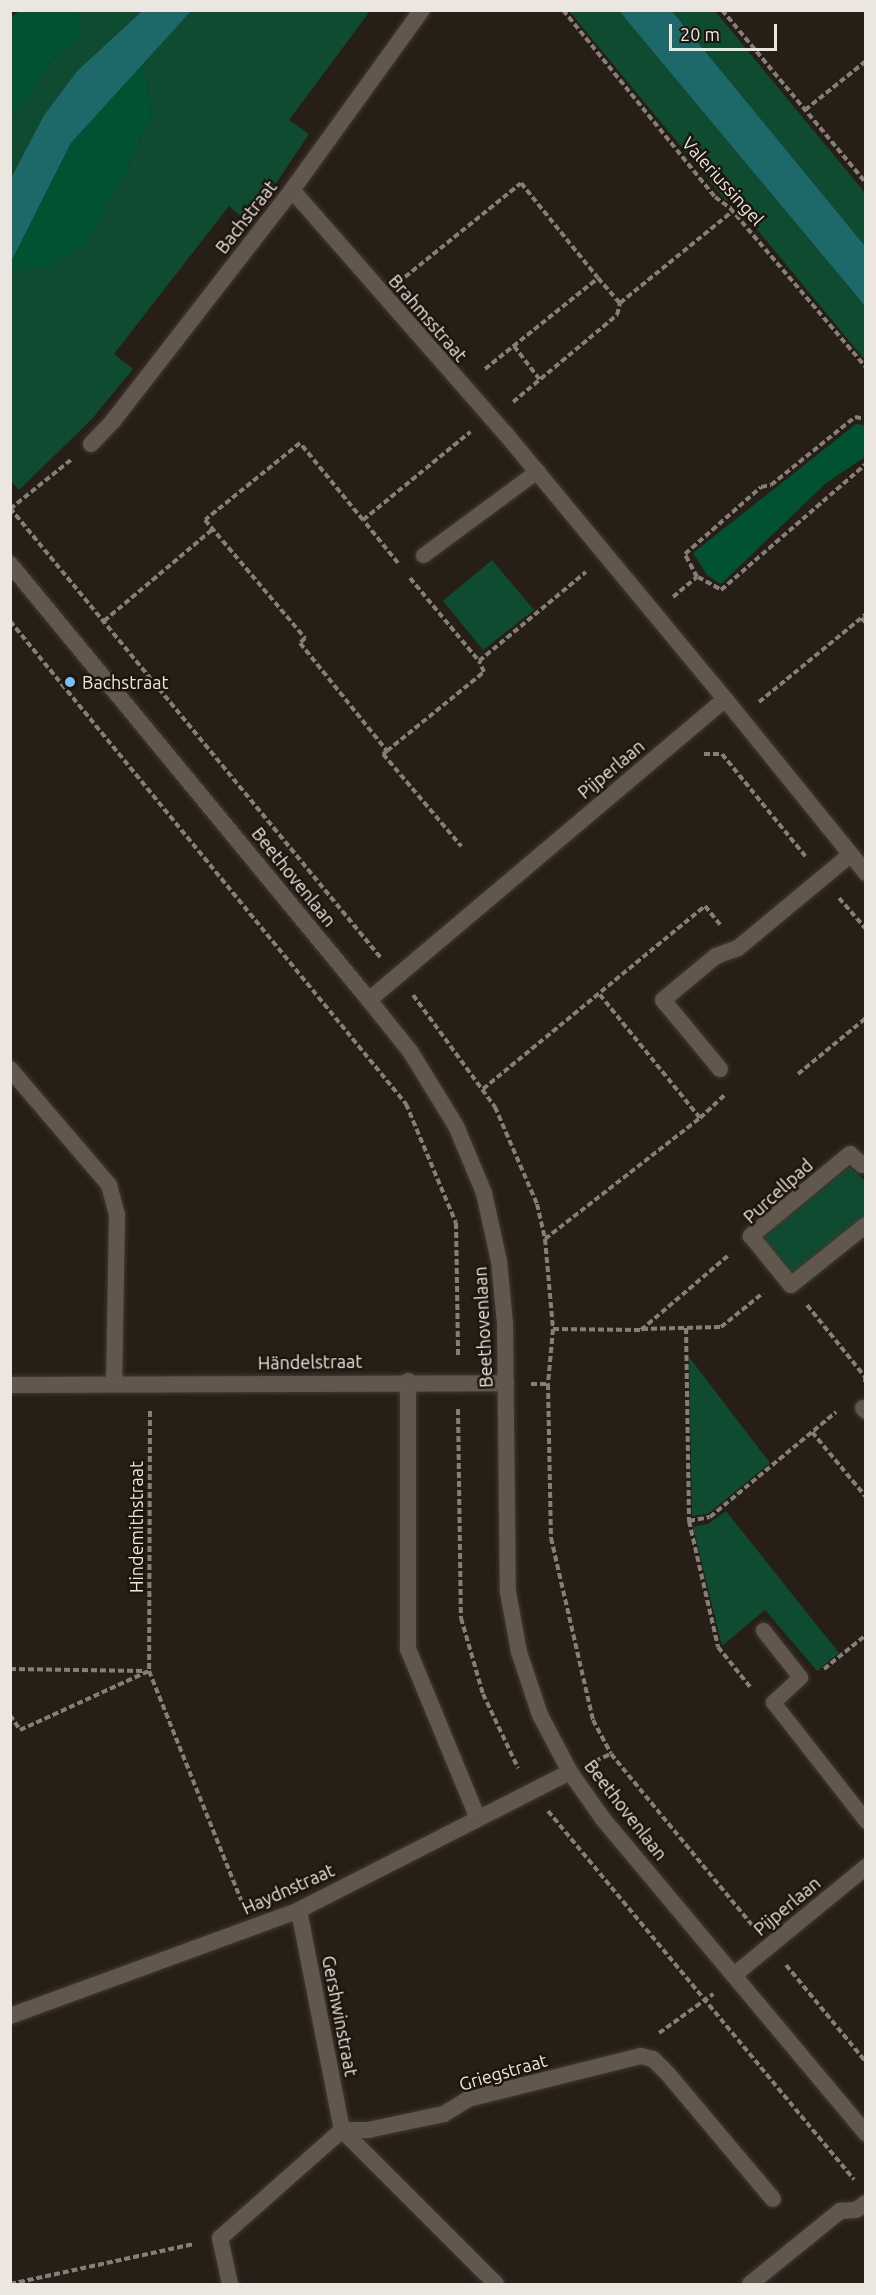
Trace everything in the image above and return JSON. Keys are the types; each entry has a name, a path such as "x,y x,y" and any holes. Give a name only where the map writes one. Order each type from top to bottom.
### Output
{"street":[{"name":"Bachstraat","path":"91,444 113,421 292,190 422,10"},
{"name":"Brahmsstraat","path":"292,190 382,296 537,471 725,699"},
{"name":"Beethovenlaan","path":"10,564 369,1000 438,1092 484,1193 499,1261 506,1383 508,1592 519,1652 540,1715 570,1772 603,1819 866,2134"},
{"name":"Pijperlaan","path":"369,1000 725,699"},
{"path":"725,699 866,873"},
{"path":"720,1069 663,1000 716,956 738,948 850,855"},
{"path":"10,1069 109,1185 117,1215 114,1383"},
{"path":"10,1092 31,1092"},
{"name":"Purcellpad","path":"787,1281 751,1236 850,1154 864,1165"},
{"path":"787,1281 866,1225"},
{"path":"408,1381 408,1649 477,1816"},
{"name":"Händelstraat","path":"10,1385 408,1381 506,1383"},
{"name":"Haydnstraat","path":"10,2016 299,1910 477,1816 570,1772"},
{"name":"Pijperlaan","path":"734,1976 866,1867"},
{"name":"Gershwinstraat","path":"299,1910 342,2130"},
{"path":"641,2056 653,2059 668,2074 773,2199"},
{"name":"Griegstraat","path":"342,2130 368,2130 444,2114 468,2099 641,2056"},
{"path":"230,2284 220,2238 342,2130 496,2284"},
{"path":"750,2284 840,2211 856,2210 866,2202"}],"lane":[{"path":"423,555 537,471"},
{"path":"763,1630 800,1677 773,1702 866,1821"}],"path":[{"name":"Valeriussingel","path":"563,10 715,196 733,211 866,367"},
{"path":"722,10 866,183"},
{"path":"805,111 866,61"},
{"path":"382,296 521,183 621,303"},
{"path":"491,420 617,315 621,303 733,211"},
{"path":"462,387 598,278"},
{"path":"514,346 540,380"},
{"path":"866,419 855,417 771,485 761,487 686,554 697,577 721,590 866,464"},
{"path":"363,520 300,443 205,520 305,638 300,643 387,751"},
{"path":"11,509 91,444"},
{"name":"Beethovenlaan","path":"11,509 396,977 415,996 483,1089 517,1150 545,1239 553,1329 548,1384 550,1538 593,1720 610,1754 866,2062"},
{"path":"104,621 213,529"},
{"path":"653,612 697,577"},
{"path":"740,717 866,614"},
{"path":"861,618 866,623"},
{"path":"461,846 383,754 484,672 478,661"},
{"path":"697,760 705,753 722,754 866,929"},
{"path":"483,1089 592,997 600,995 705,906 738,948"},
{"path":"415,996 424,989"},
{"path":"545,1239 700,1118 600,995"},
{"path":"798,1074 866,1018"},
{"path":"641,1329 751,1236"},
{"path":"553,1329 721,1327 787,1281 865,1377 864,1390"},
{"path":"686,1328 689,1521 718,1647 766,1708 773,1702"},
{"name":"Hindemithstraat","path":"150,1383 149,1671 252,1928"},
{"path":"689,1521 710,1517 838,1411"},
{"path":"813,1432 866,1497"},
{"path":"800,1677 816,1676 866,1635"},
{"path":"10,1669 149,1671"},
{"path":"10,1715 20,1730 149,1671"},
{"path":"641,2056 651,2039 693,2005 705,2001"},
{"path":"10,2284 220,2238"}],"green space":[{"path":"21,10 76,11 83,27 75,45 53,58 11,119 11,17"},
{"path":"76,11 142,11 77,71 44,115 11,178 11,119 53,58 75,45 83,27"},
{"path":"191,11 370,11 289,120 309,134 249,224 229,206 114,354 133,369 92,419 19,490 10,480 10,273 43,267 83,248 125,174 152,114 143,61"},
{"path":"569,11 619,11 865,306 865,360 731,198 726,201"},
{"path":"672,11 715,11 865,193 865,246"},
{"path":"143,61 152,114 125,174 83,248 43,267 11,273 11,262 71,143"},
{"path":"856,424 865,425 865,457 826,483 721,584 707,575 693,553"},
{"path":"492,560 534,610 483,650 443,601"},
{"path":"850,1166 865,1181 865,1219 793,1275 783,1270 762,1236"},
{"path":"689,1357 770,1463 708,1514 692,1516"},
{"path":"726,1511 839,1653 817,1671 765,1610 722,1646 693,1527 708,1524"}],"water":[{"path":"142,11 191,11 71,143 11,262 11,178 44,115 77,71"},
{"path":"619,11 672,11 865,246 865,306"}],"place":[{"name":"Bachstraat","path":"70,682"}]}
